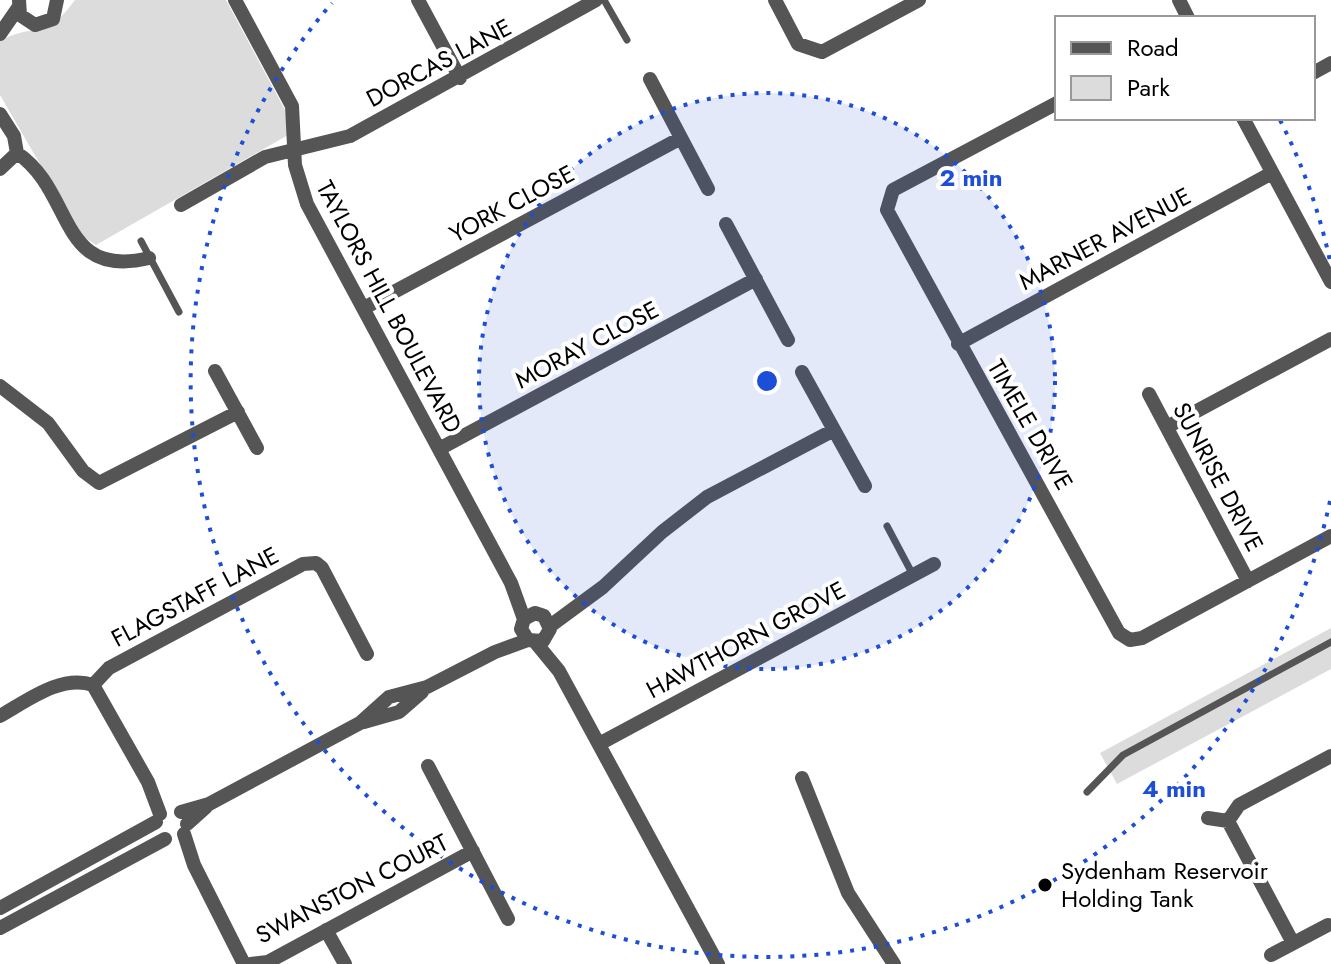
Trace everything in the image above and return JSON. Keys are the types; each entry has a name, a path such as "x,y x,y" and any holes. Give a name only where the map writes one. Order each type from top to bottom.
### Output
{"street":[{"name":"TAYLORS HILL BOULEVARD","path":"235,0 292,106 298,184 307,204 718,964"},
{"path":"418,0 460,78"},
{"name":"DORCAS LANE","path":"181,205 265,157 350,136 460,78 596,0"},
{"path":"775,0 798,44 822,52 919,0"},
{"path":"19,2 29,23"},
{"path":"0,34 19,2"},
{"path":"0,34 29,23 48,23 60,2"},
{"path":"650,79 708,189"},
{"name":"TIMELE DRIVE","path":"1055,104 901,186 888,199 890,220 958,344 1004,419 1123,638 1142,638 1331,536"},
{"path":"0,114 14,136 17,153 36,168 86,251 106,262 125,264 149,258"},
{"path":"1244,120 1272,173 1324,253 1331,282"},
{"name":"YORK CLOSE","path":"364,308 681,138"},
{"path":"0,169 17,153"},
{"name":"MARNER AVENUE","path":"958,344 1272,173"},
{"path":"726,224 788,340"},
{"name":"MORAY CLOSE","path":"439,449 756,279"},
{"path":"1167,427 1331,339"},
{"path":"215,371 257,448"},
{"path":"802,372 865,486"},
{"path":"0,386 48,423 83,471 99,483 238,412"},
{"name":"SUNRISE DRIVE","path":"1149,394 1248,581"},
{"path":"0,908 172,824 360,723 399,712 427,687 495,652 603,587 662,532 707,497 834,430"},
{"name":"FLAGSTAFF LANE","path":"93,685 109,668 303,564 316,563 322,568 367,654"},
{"name":"HAWTHORN GROVE","path":"599,744 934,564"},
{"path":"0,716 47,690 80,680 93,685 172,824 244,964"},
{"path":"1228,821 1239,805 1331,756"},
{"name":"SWANSTON COURT","path":"428,766 508,919"},
{"path":"802,778 848,893 894,964"},
{"path":"1208,818 1228,821"},
{"path":"1228,821 1293,943"},
{"path":"0,928 172,824"},
{"name":"SWANSTON COURT","path":"251,964 268,962 473,851"},
{"path":"1271,955 1328,925"},
{"path":"326,930 345,964"}],"lane":[{"path":"604,0 627,40"},
{"path":"141,241 179,312"},
{"path":"887,526 913,575"},
{"path":"1087,792 1123,755 1331,642"}],"green space":[{"path":"75,0 226,0 285,110 288,135 96,245 81,235 0,95 0,41 47,27 64,14"},
{"path":"1331,628 1331,669 1117,784 1100,753"}],"place":[{"name":"Sydenham Reservoir Holding Tank","path":"1045,885"}]}
